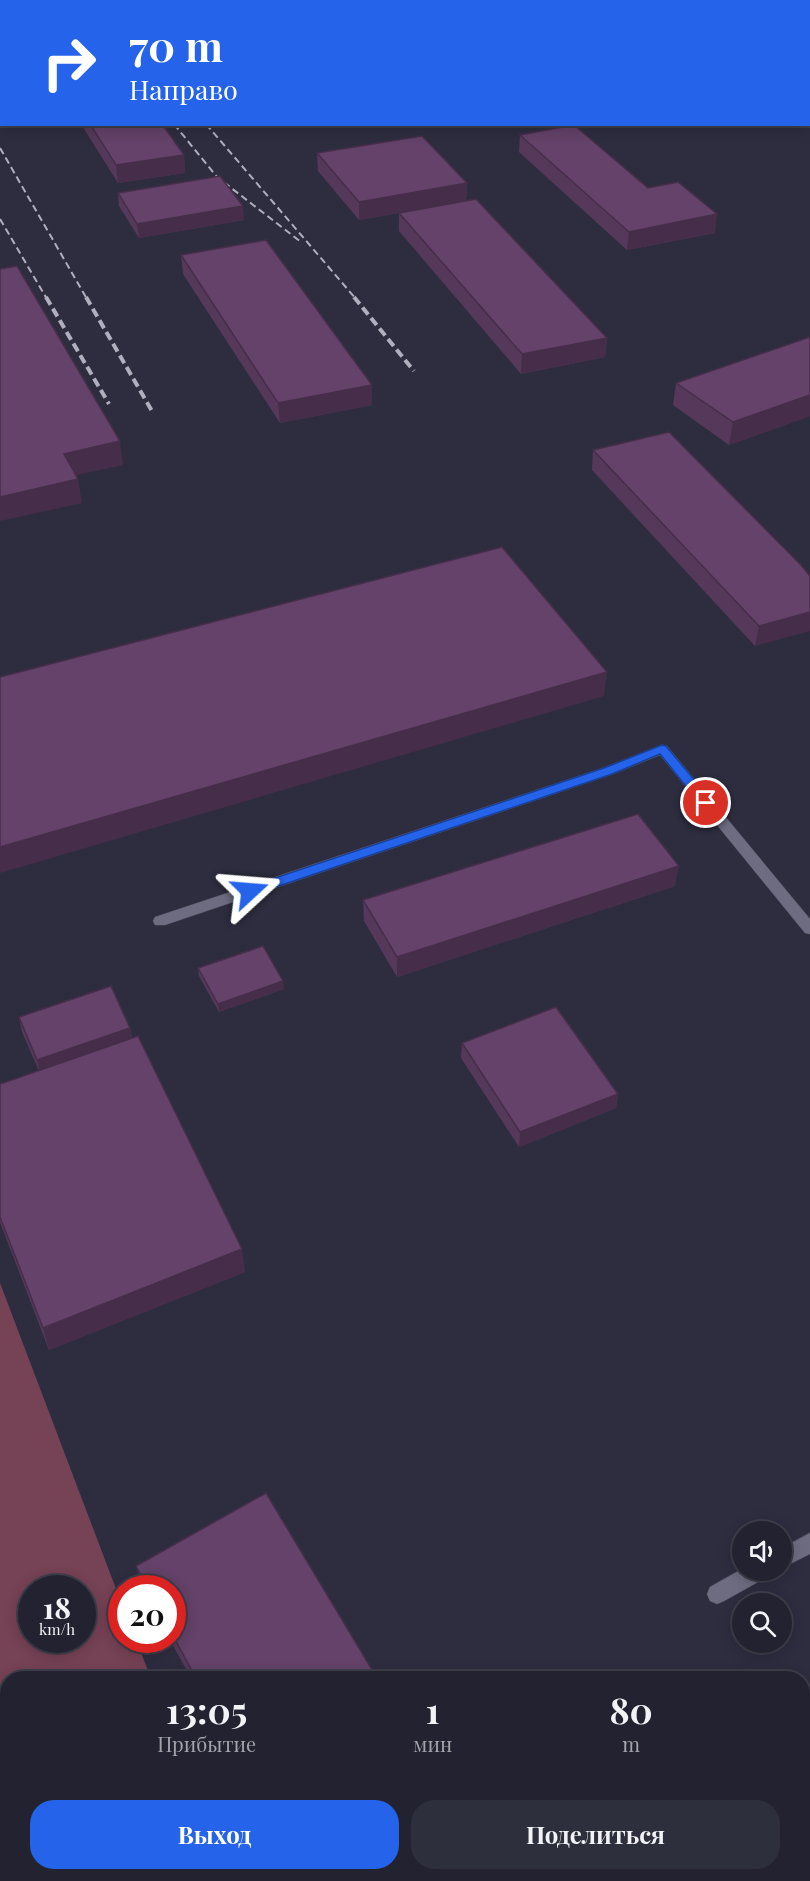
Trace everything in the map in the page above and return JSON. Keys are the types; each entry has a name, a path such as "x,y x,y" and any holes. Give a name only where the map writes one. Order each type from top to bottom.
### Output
{"lane":[{"path":"160,921 608,771 662,749 810,929"},
{"path":"792,1553 810,1543"},
{"path":"717,1594 740,1581"}],"shaded area":[{"path":"0,1283 111,1575 108,1575 108,1653 141,1653 148,1671 0,1671"}],"building":[{"path":"91,126 163,126 184,155 116,165"},
{"path":"575,126 648,188 678,182 717,214 629,232 520,135"},
{"path":"422,136 467,183 359,202 317,153"},
{"path":"220,176 243,206 137,224 118,193"},
{"path":"476,199 607,338 522,354 399,213"},
{"path":"266,240 372,385 278,403 181,255"},
{"path":"17,266 120,441 64,454 78,479 0,497 0,269"},
{"path":"810,337 810,395 733,422 676,383"},
{"path":"669,432 810,576 810,612 759,626 593,450"},
{"path":"502,547 607,672 0,847 0,677"},
{"path":"638,814 679,866 397,957 363,900"},
{"path":"263,946 283,981 218,1004 198,968"},
{"path":"111,986 130,1028 37,1060 19,1017"},
{"path":"556,1007 618,1094 520,1132 462,1043"},
{"path":"138,1036 242,1249 43,1328 0,1217 0,1084"},
{"path":"266,1493 373,1671 192,1671 182,1653 186,1653 186,1575 141,1575 136,1566"}],"railway":[{"path":"176,126 217,177 301,242"},
{"path":"208,126 356,299"},
{"path":"0,148 87,299"},
{"path":"0,219 47,299"},
{"path":"46,297 109,404"},
{"path":"86,297 152,411"},
{"path":"354,297 414,371"}],"route":[{"path":"250,891 608,771 662,749 706,803"}]}
